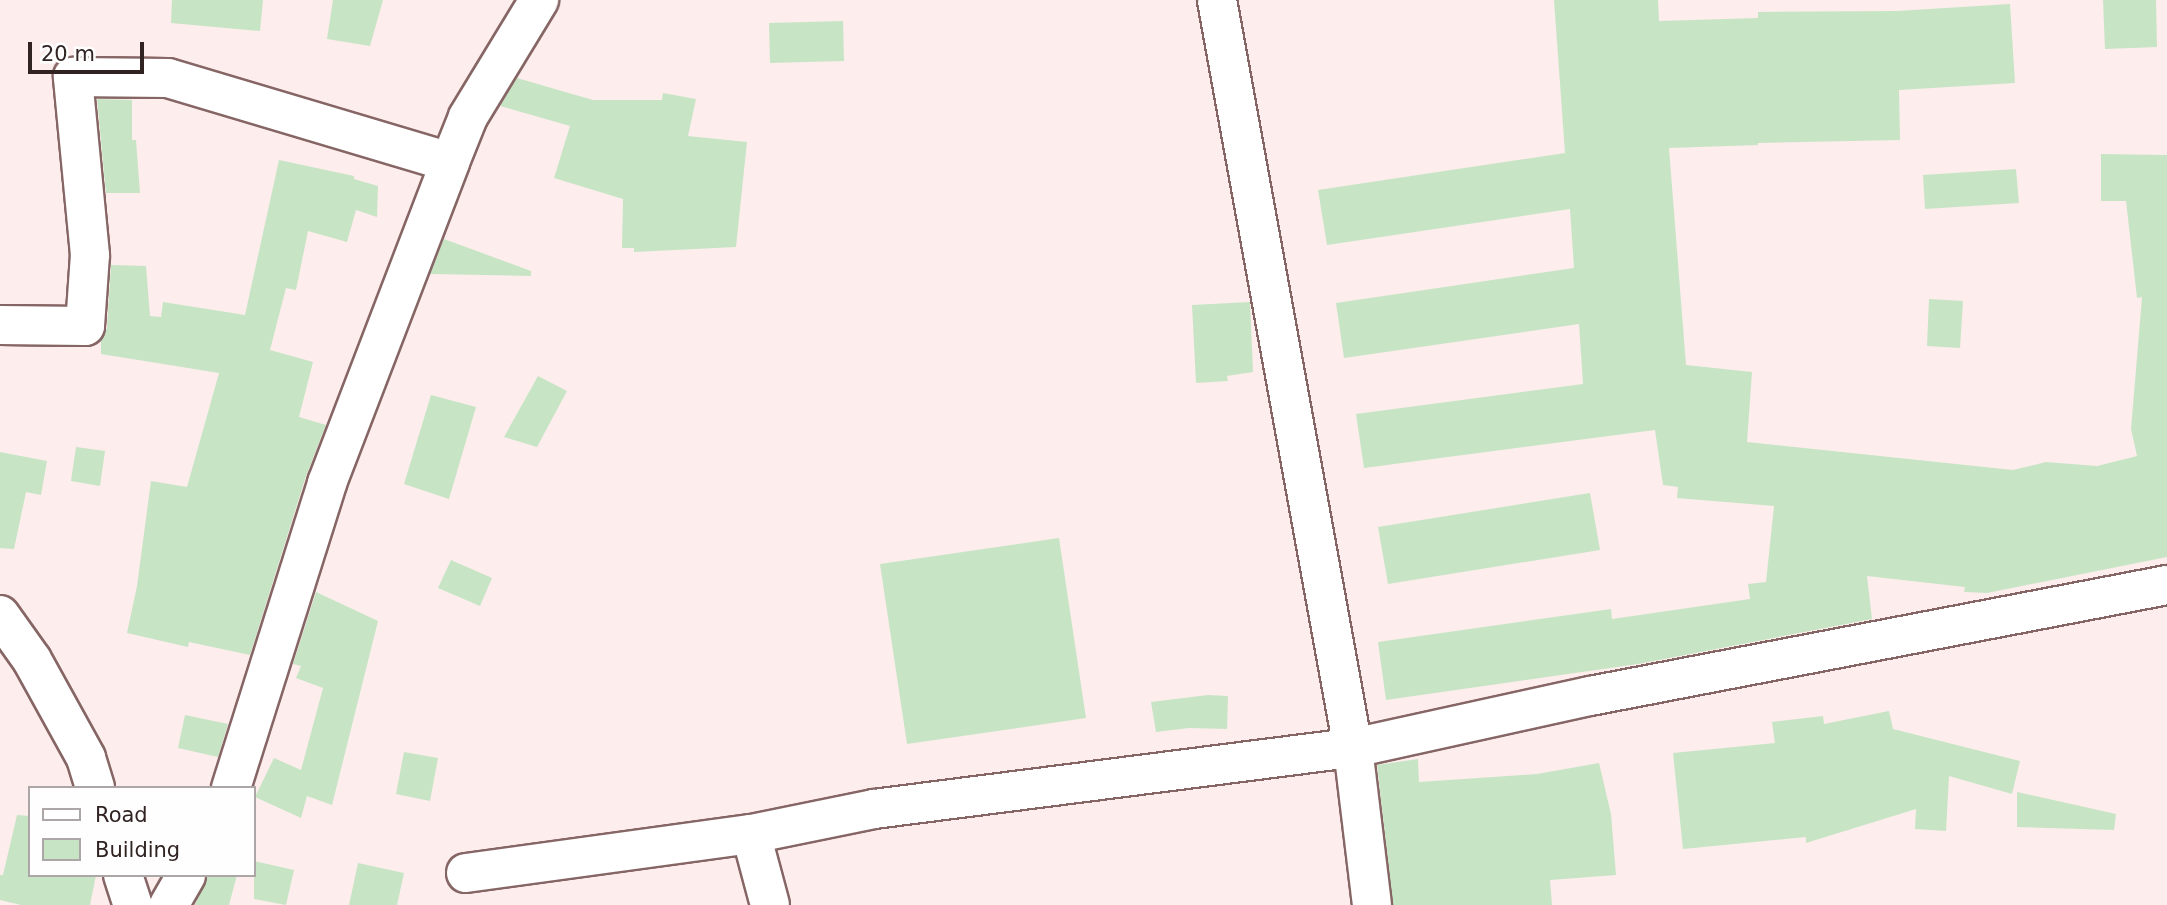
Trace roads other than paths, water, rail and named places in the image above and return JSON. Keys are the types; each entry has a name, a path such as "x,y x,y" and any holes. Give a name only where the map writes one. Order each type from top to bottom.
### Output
{"street":[{"path":"232,786 327,483 450,162 468,117 539,0"},
{"path":"1217,0 1353,748 1373,905"},
{"path":"0,325 85,326 90,255 73,77 168,78 450,162"},
{"path":"466,873 751,834 874,809 1353,748 1590,696 2167,585"},
{"path":"0,615 32,660 86,758 94,786"},
{"path":"751,834 771,905"},
{"path":"124,877 132,905"},
{"path":"169,905 185,877"}]}
